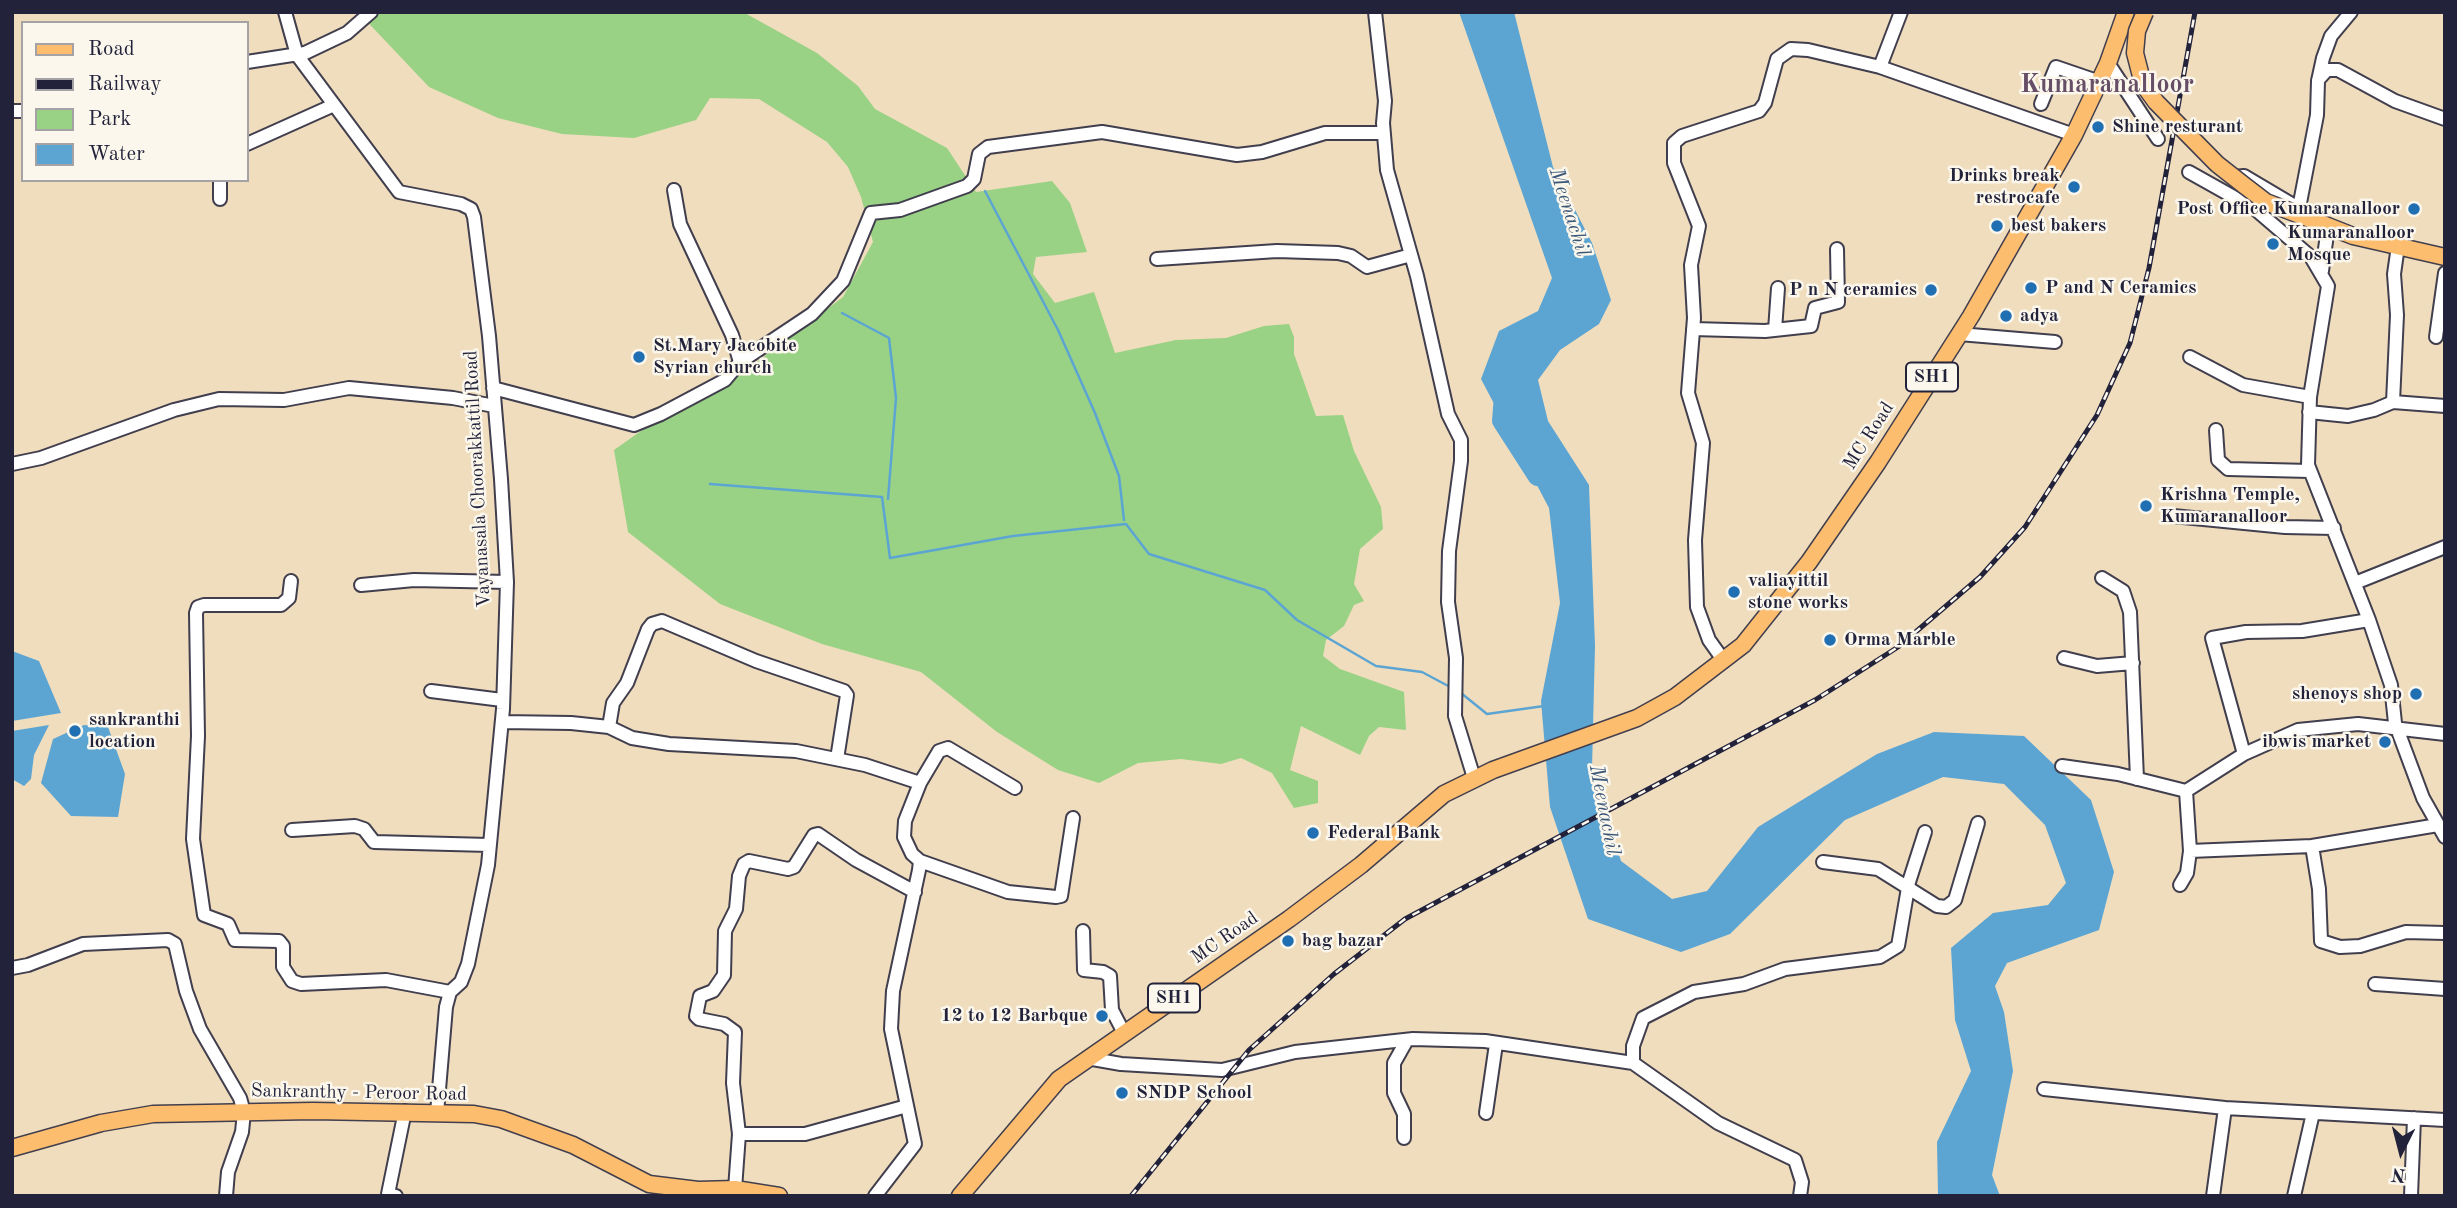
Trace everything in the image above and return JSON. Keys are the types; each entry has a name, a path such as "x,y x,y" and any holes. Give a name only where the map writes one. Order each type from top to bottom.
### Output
{"main road":[{"name":"MC Road","path":"960,1196 1050,1088 1087,1058 1289,919 1361,864 1444,793 1474,778 1637,718 1675,697 1724,661 1766,618 1809,562 1878,462 1959,334 2032,212 2074,135 2097,81 2108,63 2126,12"},
{"path":"2145,12 2137,32 2135,53 2143,84 2156,102 2217,163 2245,186 2266,202 2304,214 2328,227 2445,257"},
{"name":"Sankranthy - Peroor Road","path":"12,1148 101,1123 153,1114 405,1111 437,1113 501,1119 573,1145 649,1184 698,1190 735,1189 779,1196"}],"street":[{"name":"Vayanasala Choorakkattil Road","path":"285,12 297,55 399,192 412,197 461,204 471,209 489,336 507,582 502,722 488,865 468,964 461,982 450,992 446,1007 437,1113"},
{"path":"248,62 297,55 347,33 371,12"},
{"path":"1375,12 1385,101 1383,133 1387,170 1411,254 1448,415 1461,440 1448,583 1458,730 1474,778"},
{"path":"1880,67 1901,12"},
{"path":"2231,195 2228,185 2231,178 2244,176 2304,214 2317,115 2318,80 2331,36 2351,12"},
{"path":"1724,661 1709,640 1697,607 1695,540 1703,443 1688,393 1695,292 1691,265 1699,226 1674,163 1674,143 1682,136 1759,111 1765,103 1777,59 1791,49 1808,50 1880,67 2074,135"},
{"path":"2108,63 2158,139"},
{"path":"2041,104 2056,67 2097,81"},
{"path":"2318,80 2328,70 2338,70 2395,101 2445,119"},
{"path":"248,144 334,105"},
{"path":"493,388 634,425 725,380 740,362 813,314 843,281 871,213 900,210 967,186 974,179 982,150 988,146 1102,132 1237,155 1262,152 1325,132 1383,133"},
{"path":"2189,172 2255,209 2311,257 2322,271 2328,286 2310,397 2310,471 2369,620 2391,685 2398,729 2423,798 2441,831 2312,846 2190,851"},
{"path":"219,199 220,182"},
{"path":"674,190 680,224 732,335 740,362"},
{"path":"2322,271 2328,227"},
{"path":"2393,402 2397,315 2394,274 2398,246"},
{"path":"1693,328 1724,332 1811,326 1815,308 1838,302 1837,249"},
{"path":"1157,259 1277,251 1338,253 1351,256 1367,267 1411,254"},
{"path":"2437,337 2445,273"},
{"path":"1775,330 1778,288"},
{"path":"1959,334 2054,342"},
{"path":"2190,356 2243,386 2310,397"},
{"path":"12,464 41,458 174,410 219,399 284,400 349,388 453,398 495,406"},
{"path":"2309,412 2348,416 2393,402 2445,406"},
{"path":"2216,430 2218,460 2228,470 2310,471"},
{"path":"2173,516 2285,527 2334,528"},
{"path":"2355,583 2445,547"},
{"path":"2102,578 2123,591 2130,612 2137,779"},
{"path":"361,585 414,580 507,582"},
{"path":"291,581 289,598 281,605 204,605 198,607 196,613 198,736 193,839 204,915 228,924 235,940 279,941 283,946 283,967 292,981 301,984 386,980 450,992"},
{"path":"2244,754 2212,638 2246,632 2302,631 2369,620"},
{"path":"610,727 613,703 627,683 648,629 652,624 662,621 755,661 844,691 847,695 837,759"},
{"path":"2064,658 2097,666 2133,663"},
{"path":"431,691 502,700"},
{"path":"502,722 610,727 632,738 669,744 796,751 837,759 920,783"},
{"path":"2062,765 2186,791 2244,754 2298,730 2358,724 2445,734"},
{"path":"1014,788 948,748 939,751 920,783 905,821 904,837 912,854 919,861 1007,892 1061,896 1073,818"},
{"path":"2180,885 2187,873 2190,851 2186,791"},
{"path":"1823,862 1878,869 1937,906 1946,907 1955,900 1978,823"},
{"path":"292,830 355,826 363,829 374,842 489,845"},
{"path":"1633,1063 1633,1046 1643,1018 1694,992 1744,984 1784,969 1864,960 1888,953 1898,946 1909,890 1925,832"},
{"path":"735,1189 739,1134 733,1083 735,1032 724,1024 696,1016 700,996 713,991 724,975 725,931 736,909 739,876 744,864 749,861 789,869 794,867 814,835 818,834 856,860 915,892"},
{"path":"2312,846 2319,889 2321,941 2340,947 2360,946 2381,937 2406,932 2445,933"},
{"path":"875,1196 915,1144 891,1029 893,991 915,892 919,861"},
{"path":"1083,931 1084,970 1103,972 1110,976 1112,1010 1124,1033"},
{"path":"12,968 28,965 83,944 172,941 200,1029 240,1098 244,1112 242,1132 228,1172 226,1196"},
{"path":"2375,984 2445,989"},
{"path":"1087,1058 1121,1064 1222,1070 1295,1052 1407,1040 1496,1044 1633,1063 1718,1123 1795,1160 1802,1182 1800,1196"},
{"path":"1404,1138 1404,1114 1394,1093 1394,1063 1407,1040"},
{"path":"1486,1113 1496,1044"},
{"path":"2044,1089 2225,1108 2445,1120"},
{"path":"739,1134 805,1134 907,1106"},
{"path":"2213,1196 2225,1108"},
{"path":"396,1196 388,1194 405,1111"},
{"path":"2294,1196 2313,1112"},
{"path":"2411,1196 2414,1118"}],"green space":[{"path":"358,12 743,12 817,53 858,86 875,109 947,148 976,192 1052,181 1070,203 1087,252 1036,257 1033,274 1055,303 1094,292 1115,353 1176,340 1226,338 1264,326 1289,324 1294,337 1294,354 1316,416 1343,415 1354,451 1381,507 1383,529 1360,549 1354,584 1364,601 1354,605 1344,626 1326,640 1323,656 1340,669 1404,692 1406,730 1379,727 1369,736 1360,755 1301,726 1290,770 1318,781 1318,803 1294,808 1272,773 1241,758 1221,764 1181,759 1138,763 1099,783 1058,770 997,732 921,672 822,644 720,604 628,532 614,450 658,419 717,392 843,297 873,242 861,197 848,167 827,142 759,99 710,98 696,120 634,138 562,134 498,118 429,87"}],"water":[{"path":"1459,12 1514,12 1553,167 1592,243 1611,300 1599,324 1560,350 1538,380 1548,421 1589,485 1595,646 1592,769 1621,861 1672,899 1707,891 1758,827 1877,754 1934,732 2024,736 2091,800 2114,872 2099,930 2007,963 1995,986 2004,1012 2013,1071 1992,1175 2000,1196 1938,1196 1937,1142 1971,1071 1955,1020 1951,948 1993,913 2048,905 2066,883 2045,825 2004,784 1943,777 1845,820 1730,934 1681,952 1588,919 1550,807 1541,701 1560,603 1549,508 1481,379 1499,331 1538,311 1552,278"},
{"path":"12,651 39,661 61,713 12,721"},
{"path":"49,725 34,755 31,779 24,786 12,779 12,731"},
{"path":"84,725 108,727 125,774 118,817 71,816 41,783 53,739"}],"waterway":[{"path":"985,191 1058,330 1095,413 1119,476 1124,520"},
{"path":"842,313 889,338 896,398 888,499"},
{"name":"Meenachil","path":"1503,396 1501,421 1537,477"},
{"path":"710,484 882,497 890,558 1013,536 1126,524 1149,554 1265,590 1297,620 1376,666 1422,672 1452,688"},
{"path":"1461,693 1487,714 1544,706"}],"railway":[{"path":"1131,1196 1249,1050 1334,974 1405,919 1815,700 1898,647 1980,577 2025,527 2097,415 2130,343 2149,268 2195,12"}],"place":[{"name":"Shine resturant","path":"2098,127"},
{"name":"Drinks break restrocafe","path":"2074,187"},
{"name":"Post Office Kumaranalloor","path":"2414,209"},
{"name":"best bakers","path":"1997,226"},
{"name":"Kumaranalloor Mosque","path":"2273,244"},
{"name":"P and N Ceramics","path":"2031,288"},
{"name":"P n N ceramics","path":"1931,290"},
{"name":"adya","path":"2006,316"},
{"name":"St.Mary Jacobite Syrian church","path":"639,357"},
{"name":"Krishna Temple, Kumaranalloor","path":"2146,506"},
{"name":"valiayittil stone works","path":"1734,592"},
{"name":"Orma Marble","path":"1830,640"},
{"name":"shenoys shop","path":"2416,694"},
{"name":"sankranthi location","path":"75,731"},
{"name":"ibwis market","path":"2385,742"},
{"name":"Federal Bank","path":"1313,833"},
{"name":"bag bazar","path":"1288,941"},
{"name":"12 to 12 Barbque","path":"1102,1016"},
{"name":"SNDP School","path":"1122,1093"}],"district":[{"name":"Kumaranalloor","path":"2107,85"}]}
